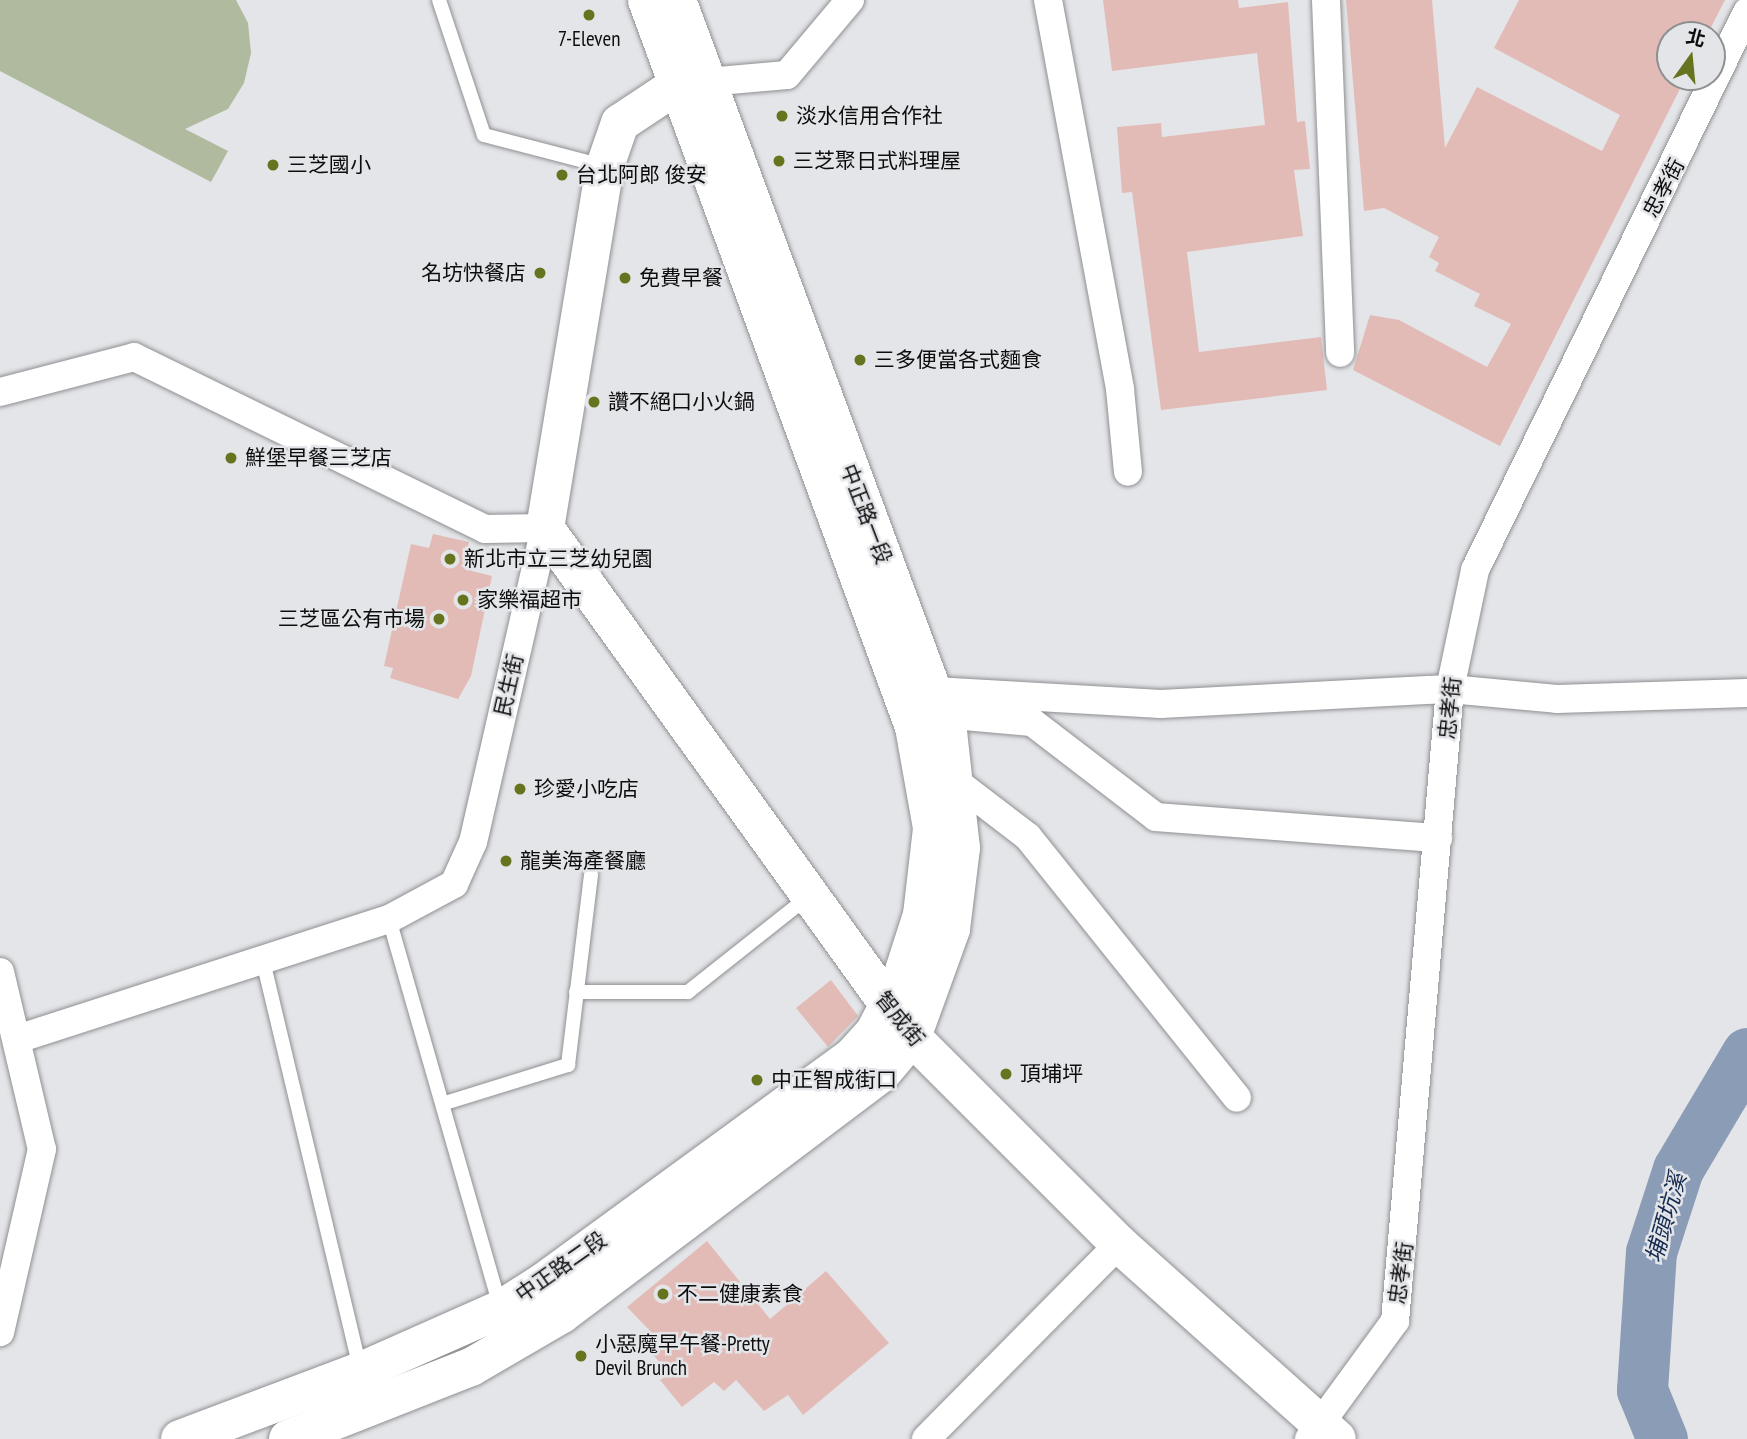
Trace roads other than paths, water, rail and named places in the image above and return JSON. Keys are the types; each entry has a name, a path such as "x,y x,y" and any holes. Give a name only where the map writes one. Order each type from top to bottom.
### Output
{"main road":[{"name":"中正路一段","path":"647,0 691,84 938,702 943,784 958,903 912,1037"},
{"name":"中正路一段","path":"677,0 691,84 903,691 943,784 924,905 887,1007"},
{"name":"民生街","path":"545,528 605,166 620,123 691,84"},
{"name":"智成街","path":"545,528 887,1007 912,1037 1119,1244 1322,1434"},
{"name":"中正路二段","path":"288,1439 471,1367 506,1326 853,1056 887,1007"},
{"name":"中正路二段","path":"180,1439 361,1371 506,1326 562,1314 881,1074 912,1037"}],"street":[{"path":"691,84 787,75 850,0"},
{"path":"1048,0 1120,389 1128,472"},
{"path":"1325,0 1340,353"},
{"name":"忠孝街","path":"1322,1434 1395,1321 1450,689 1475,570 1747,12"},
{"path":"0,392 134,357 485,529 545,528"},
{"name":"民生街","path":"9,1042 389,919 454,884 473,842 545,528"},
{"path":"938,702 1161,704 1450,689 1557,699 1747,693"},
{"path":"938,702 1032,722 1156,817 1438,838"},
{"path":"943,784 1028,837 1237,1098"},
{"path":"0,972 9,1042 42,1149 0,1332"},
{"path":"926,1439 1119,1244"}],"lane":[{"path":"439,0 484,135 605,166"},
{"path":"446,1103 568,1066 591,874"},
{"path":"576,992 688,992 810,896"},
{"path":"389,919 446,1103 506,1326"},
{"path":"263,961 361,1371"}],"waterway":[{"name":"埔頭坑溪","path":"1662,1439 1642,1390 1651,1252 1678,1169 1747,1053"}],"place":[{"name":"7-Eleven","path":"589,15"},
{"name":"淡水信用合作社","path":"782,116"},
{"name":"三芝聚日式料理屋","path":"779,161"},
{"name":"三芝國小","path":"273,165"},
{"name":"台北阿郎 俊安","path":"562,175"},
{"name":"名坊快餐店","path":"540,273"},
{"name":"免費早餐","path":"625,278"},
{"name":"三多便當各式麵食","path":"860,360"},
{"name":"讚不絕口小火鍋","path":"594,402"},
{"name":"鮮堡早餐三芝店","path":"231,458"},
{"name":"新北市立三芝幼兒園","path":"450,559"},
{"name":"家樂福超市","path":"463,600"},
{"name":"三芝區公有市場","path":"439,619"},
{"name":"珍愛小吃店","path":"520,789"},
{"name":"龍美海產餐廳","path":"506,861"},
{"name":"頂埔坪","path":"1006,1074"},
{"name":"中正智成街口","path":"757,1080"},
{"name":"不二健康素食","path":"663,1294"},
{"name":"小惡魔早午餐-Pretty Devil Brunch","path":"581,1356"}]}
